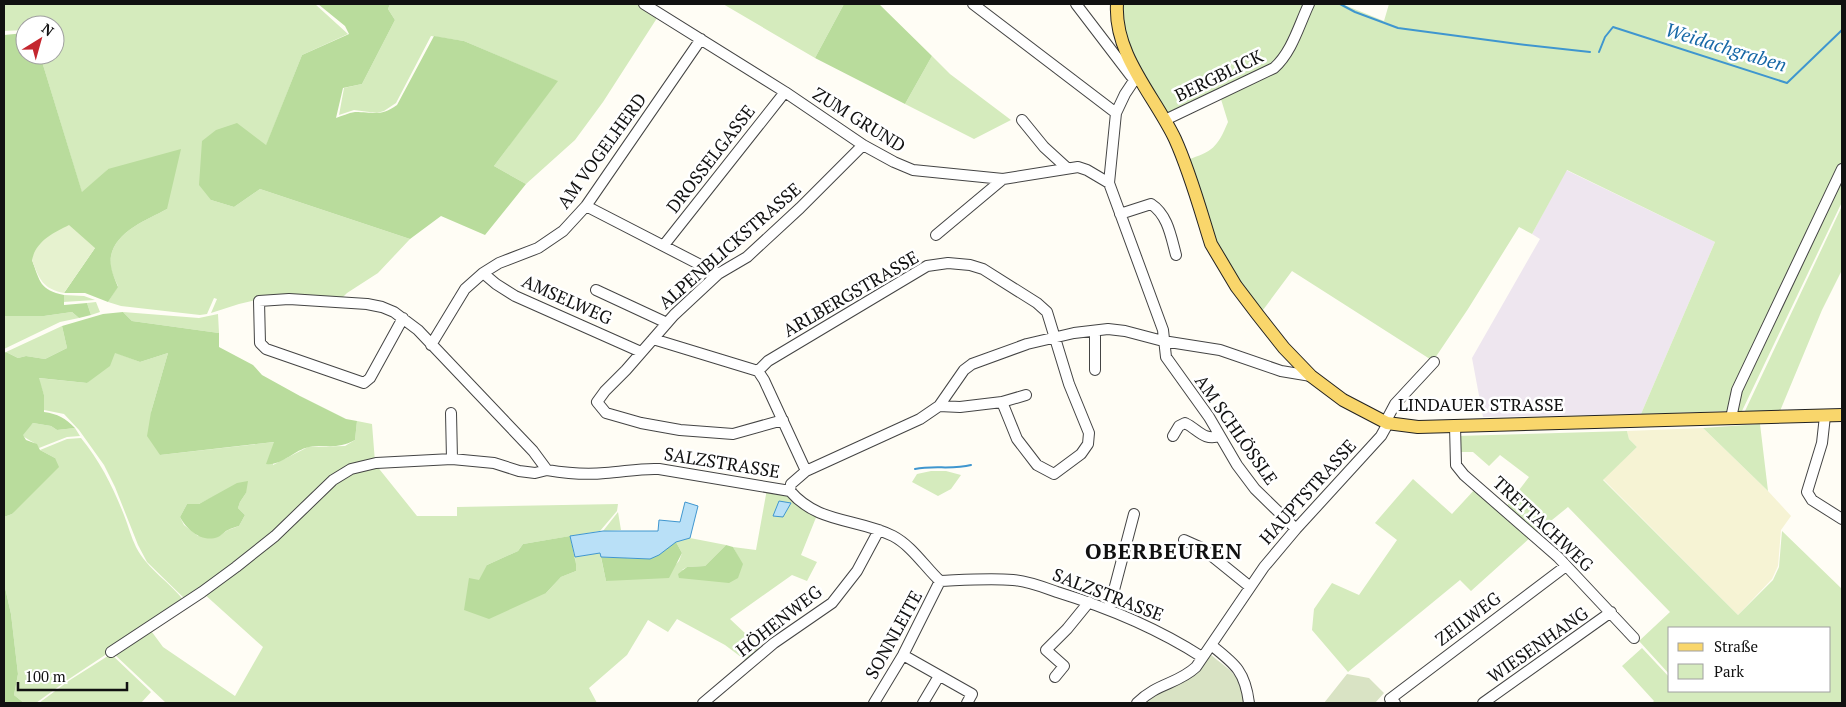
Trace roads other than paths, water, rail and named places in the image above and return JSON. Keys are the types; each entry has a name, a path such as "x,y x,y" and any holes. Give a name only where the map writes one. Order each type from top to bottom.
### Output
{"main road":[{"name":"LINDAUER STRASSE","path":"1116,4 1116,21 1121,42 1140,79 1165,120 1184,160 1211,244 1218,257 1258,315 1293,359 1311,376 1344,400 1386,423 1418,427 1842,415"}],"street":[{"name":"ZUM GRUND","path":"644,4 784,92 863,145 912,170 1003,180 1078,167 1109,183"},
{"path":"973,4 1116,113"},
{"path":"1076,4 1131,76 1140,79"},
{"name":"BERGBLICK","path":"1165,120 1274,68 1282,62 1309,4"},
{"name":"AM VOGELHERD","path":"431,345 465,289 498,263 538,248 562,231 586,206 701,39"},
{"path":"1109,183 1116,113 1133,82 1140,79"},
{"name":"DROSSELGASSE","path":"664,245 784,92"},
{"path":"1022,120 1044,147 1067,168"},
{"name":"ALPENBLICKSTRASSE","path":"784,420 732,434 680,430 641,423 606,413 597,402 667,323 718,274 747,257 800,208 863,145"},
{"path":"1731,418 1737,390 1842,169"},
{"path":"936,235 1003,180"},
{"name":"AM SCHLÖSSLE","path":"1109,183 1163,330 1166,358 1209,416 1237,465 1255,489 1296,529"},
{"path":"1120,214 1151,204 1158,209 1165,221 1176,255"},
{"path":"586,206 718,274"},
{"name":"ARLBERGSTRASSE","path":"758,372 768,361 927,266 948,263 970,265 983,269 1037,303 1047,312 1069,384 1089,433 1088,444 1081,454 1054,474 1037,465 1017,439 1002,402"},
{"name":"AMSELWEG","path":"483,273 515,296 642,352"},
{"path":"596,290 667,323"},
{"path":"403,318 370,378 364,383 262,346 260,343 259,301 290,298 367,304 382,307 403,318 418,330 533,451 547,470"},
{"path":"790,491 791,484 806,471 920,419 939,406 964,370 972,364 1027,344 1055,337 1108,329 1125,331 1163,341 1220,350 1281,371 1311,376"},
{"path":"1095,331 1095,370"},
{"path":"652,339 758,372 784,420 806,471"},
{"name":"HAUPTSTRASSE","path":"1137,703 1147,693 1188,675 1196,667 1249,586 1296,529 1381,436 1395,404 1434,362"},
{"path":"939,406 960,407 1002,402 1026,395"},
{"path":"451,413 452,459"},
{"path":"1825,416 1822,443 1807,492 1812,500 1842,520"},
{"path":"1173,436 1179,426 1185,423 1205,437 1220,436"},
{"name":"TRETTACHWEG","path":"1456,426 1456,465 1464,475 1531,532 1611,612 1634,638"},
{"name":"SALZSTRASSE","path":"111,652 202,592 250,556 275,536 342,473 376,463 452,459 494,463 518,471 535,473 547,470 604,473 640,468 659,469 790,491 814,512 879,530 896,538 912,550 926,568 940,581 1014,580 1109,609 1166,635 1202,657"},
{"path":"1109,609 1134,514"},
{"name":"HÖHENWEG","path":"702,703 774,643 832,603 857,570 879,530"},
{"path":"1184,540 1202,548 1249,586"},
{"name":"ZEILWEG","path":"1393,701 1566,566"},
{"name":"SONNLEITE","path":"874,703 903,655 940,581"},
{"path":"1055,677 1064,666 1046,650 1067,629 1089,602"},
{"name":"WIESENHANG","path":"1482,703 1611,612"},
{"path":"1211,645 1240,672 1247,684 1249,703"},
{"path":"903,655 972,694 967,703"},
{"path":"923,703 939,676"}],"water":[{"path":"779,501 791,503 783,517 773,516"},
{"path":"685,502 698,506 690,538 676,542 659,555 650,559 601,557 600,553 575,557 570,536 603,531 658,531 659,520 680,522"}],"waterway":[{"path":"1340,4 1355,12 1398,28 1590,52"},
{"name":"Weidachgraben","path":"1599,52 1605,37 1613,27 1787,83 1842,30"},
{"path":"915,469 971,465"}],"district":[{"name":"OBERBEUREN","path":"1164,551"}]}
